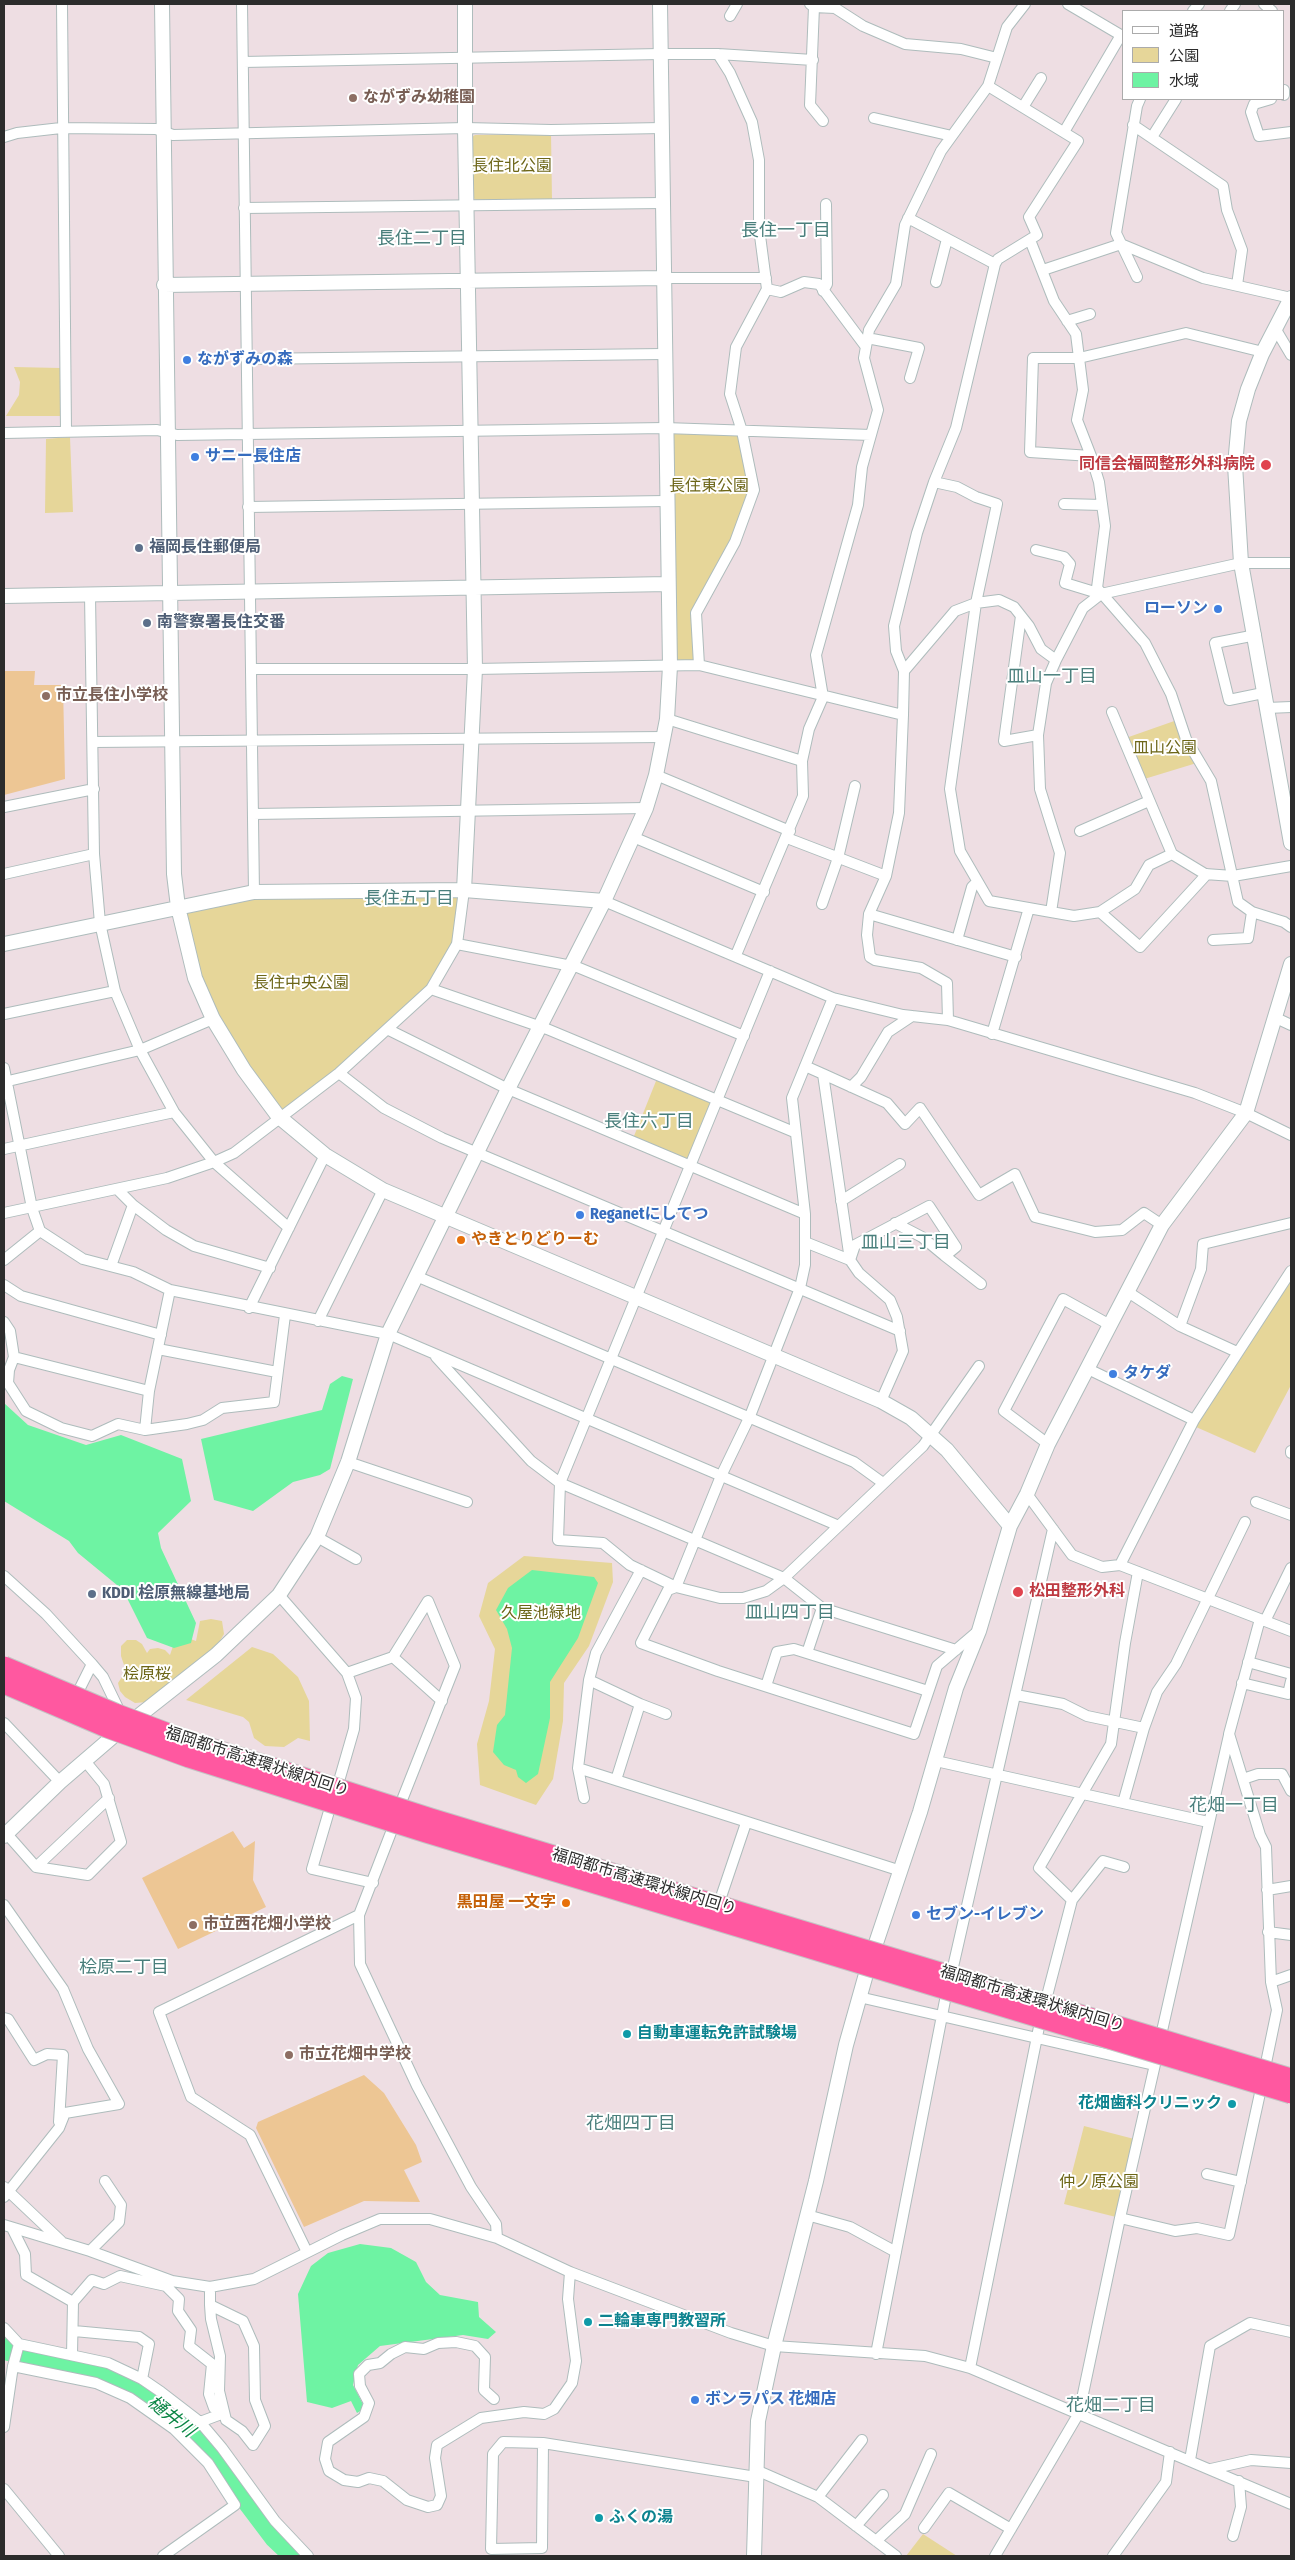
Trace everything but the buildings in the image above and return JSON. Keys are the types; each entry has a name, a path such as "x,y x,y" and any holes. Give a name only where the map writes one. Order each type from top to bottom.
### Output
{"highway":[{"name":"福岡都市高速環状線内回り","path":"4,1666 159,1729 284,1771 439,1820 1291,2078"},
{"path":"4,1684 107,1728 233,1772 434,1835 1291,2094"}],"street":[{"path":"62,4 61,128 66,431"},
{"path":"162,4 164,285 174,741 174,874 178,908 195,978 213,1019 244,1070 281,1118 326,1155 384,1190 881,1401 911,1418 947,1450 1010,1526"},
{"path":"242,4 254,892"},
{"path":"4,1214 167,1178 234,1153 339,1073 389,1030 431,989 457,944 464,890 475,669 465,128 465,4"},
{"path":"85,1761 104,1784 121,1842 88,1875 36,1867 5,1835 60,1782 85,1761 216,1655 279,1595 317,1537 348,1462 388,1334 508,1089 604,901 646,808 656,775 664,737 670,666 666,501 660,4"},
{"path":"730,16 736,4"},
{"path":"736,955 764,892 802,796 802,761 809,729 823,697 816,656 858,505 862,467 878,410 864,358 869,330 896,284 905,225 908,218 941,151 988,86 1007,27 1019,4"},
{"path":"1064,132 1122,36 1068,4"},
{"path":"823,121 810,105 813,60 812,6 835,8 863,26 905,44 961,49 997,58"},
{"path":"244,62 660,54 718,54 813,60"},
{"path":"699,665 696,613 736,542 754,490 742,431 730,394 736,347 767,289 759,228 759,160 752,122 730,73 718,54"},
{"path":"1023,107 1042,78"},
{"path":"948,1020 948,983 921,968 875,960 870,957 867,935 869,914 886,876 899,813 904,671 896,651 894,626 917,533 934,482 956,428 995,264 998,259 1037,235 1029,217 1078,141 988,86"},
{"path":"1137,277 1116,233 1140,100"},
{"path":"1152,137 1175,100"},
{"path":"1267,100 1254,104 1251,112 1259,136 1291,132"},
{"path":"874,118 952,136"},
{"path":"1134,126 1223,186 1227,210 1242,250 1237,285"},
{"path":"4,137 17,133 61,128 156,129 173,135 244,135 465,128 551,130 662,128"},
{"path":"244,208 662,203"},
{"path":"823,291 827,284 826,204"},
{"path":"908,218 995,264"},
{"path":"936,282 947,240"},
{"path":"1030,240 1054,301 1076,334 1083,390 1077,420 1099,482 1105,526 1097,588 1145,643 1171,694 1186,739 1211,781 1238,902 1252,912 1284,922 1291,928"},
{"path":"1043,270 1120,244 1204,278 1291,298 1263,352 1248,389 1236,439 1236,498 1241,563 1256,635 1263,692 1291,843"},
{"path":"164,285 766,278"},
{"path":"767,289 781,292 804,282 819,284 867,343 919,348 910,378"},
{"path":"1067,321 1090,314"},
{"path":"1275,328 1291,355"},
{"path":"1091,456 1030,452 1032,358 1079,358 1186,333 1263,352"},
{"path":"246,360 664,354"},
{"path":"4,432 158,430 167,433 247,434 665,428 871,435"},
{"path":"934,482 957,486 976,498 997,504 976,603 950,789 960,851 989,901 1074,916 1100,912 1135,889 1149,865 1172,854"},
{"path":"248,508 666,501"},
{"path":"1064,504 1102,505"},
{"path":"1036,550 1064,557 1070,564 1065,583 1101,594"},
{"path":"1052,912 1060,853 1040,789 1038,736 1046,683 1083,608 1101,594 1241,563 1291,563"},
{"path":"4,596 249,590 668,584"},
{"path":"90,595 94,854 100,923 115,991 140,1050 174,1112 214,1162 289,1228"},
{"path":"904,671 955,610 976,603 999,600 1014,607 1041,649 1056,660"},
{"path":"1021,616 1004,741 1038,736"},
{"path":"1256,635 1215,643 1229,700 1263,692"},
{"path":"251,670 699,665 823,697 903,715"},
{"path":"1267,708 1291,708"},
{"path":"1112,712 1172,854 1207,874 1233,876 1291,866"},
{"path":"667,719 802,761"},
{"path":"93,742 664,737"},
{"path":"656,775 838,858 886,876"},
{"path":"822,904 838,858 855,786"},
{"path":"4,807 94,788"},
{"path":"1080,831 1149,801"},
{"path":"253,814 646,808"},
{"path":"633,837 764,892"},
{"path":"4,874 94,854"},
{"path":"1100,912 1140,947 1207,874"},
{"path":"957,940 972,887 977,882"},
{"path":"4,944 254,892 464,890 604,901 736,955 833,998 912,1016 948,1020 1195,1093 1246,1113 1291,1135"},
{"path":"992,1034 1029,908"},
{"path":"1213,940 1248,938 1252,912"},
{"path":"869,914 1016,957"},
{"path":"457,944 572,966 744,1036"},
{"path":"754,2556 758,2421 774,2346 808,2215 859,1997 936,1761 956,1688 979,1631 1010,1526 1027,1494 1048,1444 1162,1225 1246,1113 1291,966"},
{"path":"770,971 560,1483 558,1540 603,1543 630,1565 676,1587 720,1598 743,1598 766,1590 784,1578 923,1446 978,1366"},
{"path":"431,989 540,1027 794,1132"},
{"path":"4,1014 115,991"},
{"path":"833,998 792,1098 794,1132 805,1214 804,1265 800,1288 750,1416 721,1476 697,1540 676,1587 668,1590 641,1642 766,1686 914,1734 937,1666 979,1631"},
{"path":"851,1087 861,1077 888,1032 912,1016"},
{"path":"1276,1018 1291,1025"},
{"path":"5,1082 140,1050 213,1019"},
{"path":"389,1030 508,1089 805,1214"},
{"path":"805,1066 887,1103 905,1124 920,1108 978,1195 1015,1174 1035,1218 1095,1232 1122,1230 1144,1213 1162,1225"},
{"path":"4,1068 5,1082 32,1208 40,1231 83,1259 133,1272 170,1290 250,1308 388,1334 839,1526"},
{"path":"339,1073 384,1108 442,1138 900,1331"},
{"path":"823,1074 850,1260 859,1273 890,1300 900,1331 903,1352 881,1401"},
{"path":"4,1149 174,1112"},
{"path":"250,1308 326,1155"},
{"path":"841,1201 900,1164"},
{"path":"117,1189 133,1205 166,1230 194,1246 270,1268"},
{"path":"318,1321 384,1190"},
{"path":"111,1266 133,1205"},
{"path":"850,1260 855,1245 929,1206 956,1247 945,1256"},
{"path":"895,1223 922,1237 981,1284"},
{"path":"1180,1326 1201,1269 1203,1244 1291,1223"},
{"path":"4,1260 40,1231"},
{"path":"805,1242 850,1260"},
{"path":"1120,1565 1194,1420 1291,1272"},
{"path":"416,1276 750,1416 854,1462 883,1483"},
{"path":"4,1285 21,1296 161,1335"},
{"path":"144,1430 170,1290"},
{"path":"1128,1292 1180,1326 1237,1352"},
{"path":"1048,1444 1004,1411 1063,1298 1110,1325"},
{"path":"4,1322 10,1331 14,1357 9,1370 8,1383 26,1411 61,1428 92,1436 118,1424 144,1430 203,1420 222,1408 274,1402 285,1315"},
{"path":"158,1349 277,1372"},
{"path":"433,1353 531,1461 560,1483 784,1578 822,1608 956,1650"},
{"path":"14,1357 150,1391"},
{"path":"1088,1369 1194,1420"},
{"path":"348,1462 466,1502"},
{"path":"1027,1494 1072,1555 1102,1567 1120,1565 1291,1631"},
{"path":"1256,1502 1291,1515"},
{"path":"1123,1803 1144,1728 1157,1692 1176,1664 1245,1522"},
{"path":"953,1968 1053,1529"},
{"path":"317,1537 356,1559"},
{"path":"1162,2031 1208,1822 1242,1683 1262,1620 1291,1568"},
{"path":"584,1798 578,1768 589,1680 596,1653 641,1570"},
{"path":"1072,1900 1038,1868 1084,1794 1111,1744 1124,1643 1138,1572"},
{"path":"4,1576 46,1614 92,1664 103,1677 118,1708"},
{"path":"279,1595 347,1673 356,1698 354,1728 339,1781"},
{"path":"347,1673 393,1657 428,1600 455,1666 402,1800 373,1883 359,1914 360,1964 417,2086 471,2186 496,2224 497,2238"},
{"path":"808,1653 822,1608"},
{"path":"766,1686 777,1652 794,1649 928,1691"},
{"path":"393,1657 442,1700"},
{"path":"1248,1662 1291,1674"},
{"path":"79,1690 92,1664"},
{"path":"589,1680 666,1714"},
{"path":"1242,1683 1288,1694 1291,1681"},
{"path":"1016,1695 1063,1704 1087,1716 1144,1728"},
{"path":"616,1780 640,1704"},
{"path":"4,1723 60,1782"},
{"path":"1229,1734 1260,1835 1266,1847 1271,1982 1278,2010 1266,2063"},
{"path":"936,1761 1208,1822"},
{"path":"578,1768 901,1871"},
{"path":"1243,1779 1258,1774 1282,1774 1291,1791"},
{"path":"36,1867 109,1798"},
{"path":"332,1801 312,1869 373,1883"},
{"path":"721,1897 746,1823"},
{"path":"1048,1996 1072,1900 1104,1861 1124,1868"},
{"path":"662,1904 669,1882"},
{"path":"1267,1890 1291,1886"},
{"path":"4,1905 64,1989 88,2049 119,2104 65,2113 59,2128 5,2191 61,2242"},
{"path":"307,2252 250,2135 191,2097 159,2012 359,1914"},
{"path":"1268,1932 1291,1935"},
{"path":"1271,1982 1291,1975"},
{"path":"876,2354 947,1990"},
{"path":"859,1997 943,2018 1038,2037 1154,2065"},
{"path":"970,2368 1041,2017"},
{"path":"4,2018 8,2019 34,2060 47,2054 63,2055 59,2128"},
{"path":"1000,2554 1011,2529 1079,2413 1120,2218 1154,2065 1159,2052"},
{"path":"1120,2218 1175,2231 1198,2228 1229,2235 1262,2084"},
{"path":"1207,2174 1241,2182"},
{"path":"90,2251 119,2222 121,2205 105,2181"},
{"path":"808,2215 850,2227 896,2252"},
{"path":"8,2227 90,2251 172,2281 210,2287 254,2279 307,2252 380,2219 430,2219 497,2238 570,2272 732,2333 774,2346 925,2356 970,2368 1291,2504"},
{"path":"8,2227 25,2254 26,2275 73,2302"},
{"path":"494,2399 484,2390 485,2357 476,2346 456,2342 438,2343 424,2349 405,2347 391,2354 380,2363 368,2365 359,2374 360,2386 369,2403 364,2416 328,2442 326,2459 330,2471 344,2480 358,2482 369,2478 383,2481 407,2500 428,2507 437,2505 441,2496 435,2458 437,2445 480,2418 524,2412 544,2414 554,2409 572,2384 576,2361 568,2299 570,2272"},
{"path":"72,2355 74,2331 73,2302 92,2280 104,2284 120,2276 166,2286 179,2299 178,2311 191,2330 189,2346 212,2364 209,2394 214,2408"},
{"path":"210,2287 210,2305 211,2319 220,2356 220,2391 224,2413 226,2420 242,2432 253,2445 265,2426 255,2400 254,2346 244,2320 210,2305"},
{"path":"1190,2460 1210,2346 1250,2323 1291,2332"},
{"path":"4,2328 18,2346 108,2363 142,2379 200,2422 222,2448 275,2521 308,2556"},
{"path":"74,2331 139,2337 149,2344 142,2379"},
{"path":"4,2427 13,2364 18,2346"},
{"path":"13,2364 96,2383 130,2398 174,2429 208,2463 235,2505 163,2556"},
{"path":"200,2422 224,2413"},
{"path":"818,2496 862,2440"},
{"path":"544,2443 542,2548 491,2549 493,2454 503,2442 544,2443 756,2474 818,2496 896,2556"},
{"path":"1114,2556 1166,2482 1170,2452"},
{"path":"876,2540 905,2514 931,2454"},
{"path":"1211,2469 1251,2460 1291,2463"},
{"path":"1233,2536 1241,2507 1239,2481"},
{"path":"4,2489 59,2556"},
{"path":"924,2528 949,2493 1011,2529"},
{"path":"856,2526 883,2495"}],"green space":[{"name":"長住北公園","path":"551,134 552,200 476,200 472,197 472,137 475,135"},
{"path":"14,367 60,368 60,416 6,416 19,395 20,382"},
{"name":"長住東公園","path":"665,428 742,431 754,490 735,542 696,613 699,665 676,666"},
{"path":"70,437 73,512 45,513 46,439"},
{"name":"皿山公園","path":"1180,719 1200,762 1141,780 1123,739"},
{"name":"長住中央公園","path":"464,890 461,924 431,989 281,1118 213,1019 178,907 254,892"},
{"path":"658,1076 717,1100 691,1165 632,1141"},
{"path":"1291,1281 1291,1385 1255,1453 1196,1427 1240,1355"},
{"name":"久屋池緑地","path":"524,1556 612,1563 613,1582 589,1646 564,1683 563,1721 553,1779 536,1805 480,1785 477,1744 489,1701 495,1649 479,1616 488,1583"},
{"name":"桧原桜","path":"211,1619 222,1621 224,1634 217,1646 147,1702 135,1703 125,1697 120,1691 118,1683 126,1671 121,1656 121,1646 127,1640 136,1640 142,1644 147,1653 150,1649 158,1648 165,1650 170,1655 174,1643 188,1638 196,1641 200,1621"},
{"path":"252,1647 273,1654 298,1677 309,1701 310,1741 298,1738 284,1747 265,1746 254,1738 249,1722 243,1717 186,1700"},
{"name":"仲ノ原公園","path":"1084,2126 1138,2140 1120,2218 1064,2204"},
{"path":"923,2534 957,2556 906,2556"}],"shaded area":[{"path":"4,671 35,671 34,685 63,685 65,779 4,795"},
{"path":"233,1831 244,1848 255,1841 253,1880 266,1907 178,1949 142,1878"},
{"path":"364,2075 384,2093 416,2145 422,2162 404,2170 420,2202 364,2201 304,2227 256,2128 258,2122"}],"water":[{"path":"342,1376 353,1379 330,1469 320,1475 293,1482 253,1511 214,1500 201,1439 322,1410 330,1384"},
{"path":"4,1403 28,1425 86,1445 121,1435 182,1459 191,1501 158,1533 161,1548 196,1623 191,1643 174,1648 147,1638 123,1590 78,1553 69,1541 4,1501"},
{"path":"532,1570 594,1577 598,1583 578,1638 550,1682 550,1718 538,1774 526,1783 518,1777 516,1770 504,1765 493,1752 497,1725 505,1715 512,1648 507,1629 496,1610 508,1588"},
{"path":"360,2244 391,2248 416,2262 426,2282 440,2295 478,2302 479,2317 496,2332 488,2339 463,2335 380,2346 358,2365 353,2385 365,2408 357,2413 351,2401 332,2408 307,2402 298,2294 311,2266 328,2253"}],"waterway":[{"name":"樋井川","path":"4,2347 8,2352 80,2366 140,2393 194,2433 274,2539 292,2556"}],"place":[{"name":"ながずみ幼稚園","path":"353,98"},
{"name":"ながずみの森","path":"187,360"},
{"name":"サニー長住店","path":"195,457"},
{"name":"同信会福岡整形外科病院","path":"1266,465"},
{"name":"福岡長住郵便局","path":"139,548"},
{"name":"ローソン","path":"1218,609"},
{"name":"南警察署長住交番","path":"147,623"},
{"name":"市立長住小学校","path":"46,696"},
{"name":"Reganetにしてつ","path":"580,1215"},
{"name":"やきとりどりーむ","path":"461,1240"},
{"name":"タケダ","path":"1113,1374"},
{"name":"松田整形外科","path":"1018,1592"},
{"name":"KDDI 桧原無線基地局","path":"92,1594"},
{"name":"黒田屋 一文字","path":"566,1903"},
{"name":"セブン-イレブン","path":"916,1915"},
{"name":"市立西花畑小学校","path":"193,1925"},
{"name":"自動車運転免許試験場","path":"627,2034"},
{"name":"市立花畑中学校","path":"289,2055"},
{"name":"花畑歯科クリニック","path":"1232,2104"},
{"name":"二輪車専門教習所","path":"588,2322"},
{"name":"ボンラパス 花畑店","path":"695,2400"},
{"name":"ふくの湯","path":"599,2518"}],"district":[{"name":"長住一丁目","path":"786,231"},
{"name":"長住二丁目","path":"422,239"},
{"name":"皿山一丁目","path":"1052,677"},
{"name":"長住五丁目","path":"409,899"},
{"name":"長住六丁目","path":"649,1122"},
{"name":"皿山三丁目","path":"906,1243"},
{"name":"皿山四丁目","path":"790,1613"},
{"name":"花畑一丁目","path":"1234,1806"},
{"name":"桧原二丁目","path":"124,1968"},
{"name":"花畑四丁目","path":"631,2124"},
{"name":"花畑二丁目","path":"1111,2406"}]}
